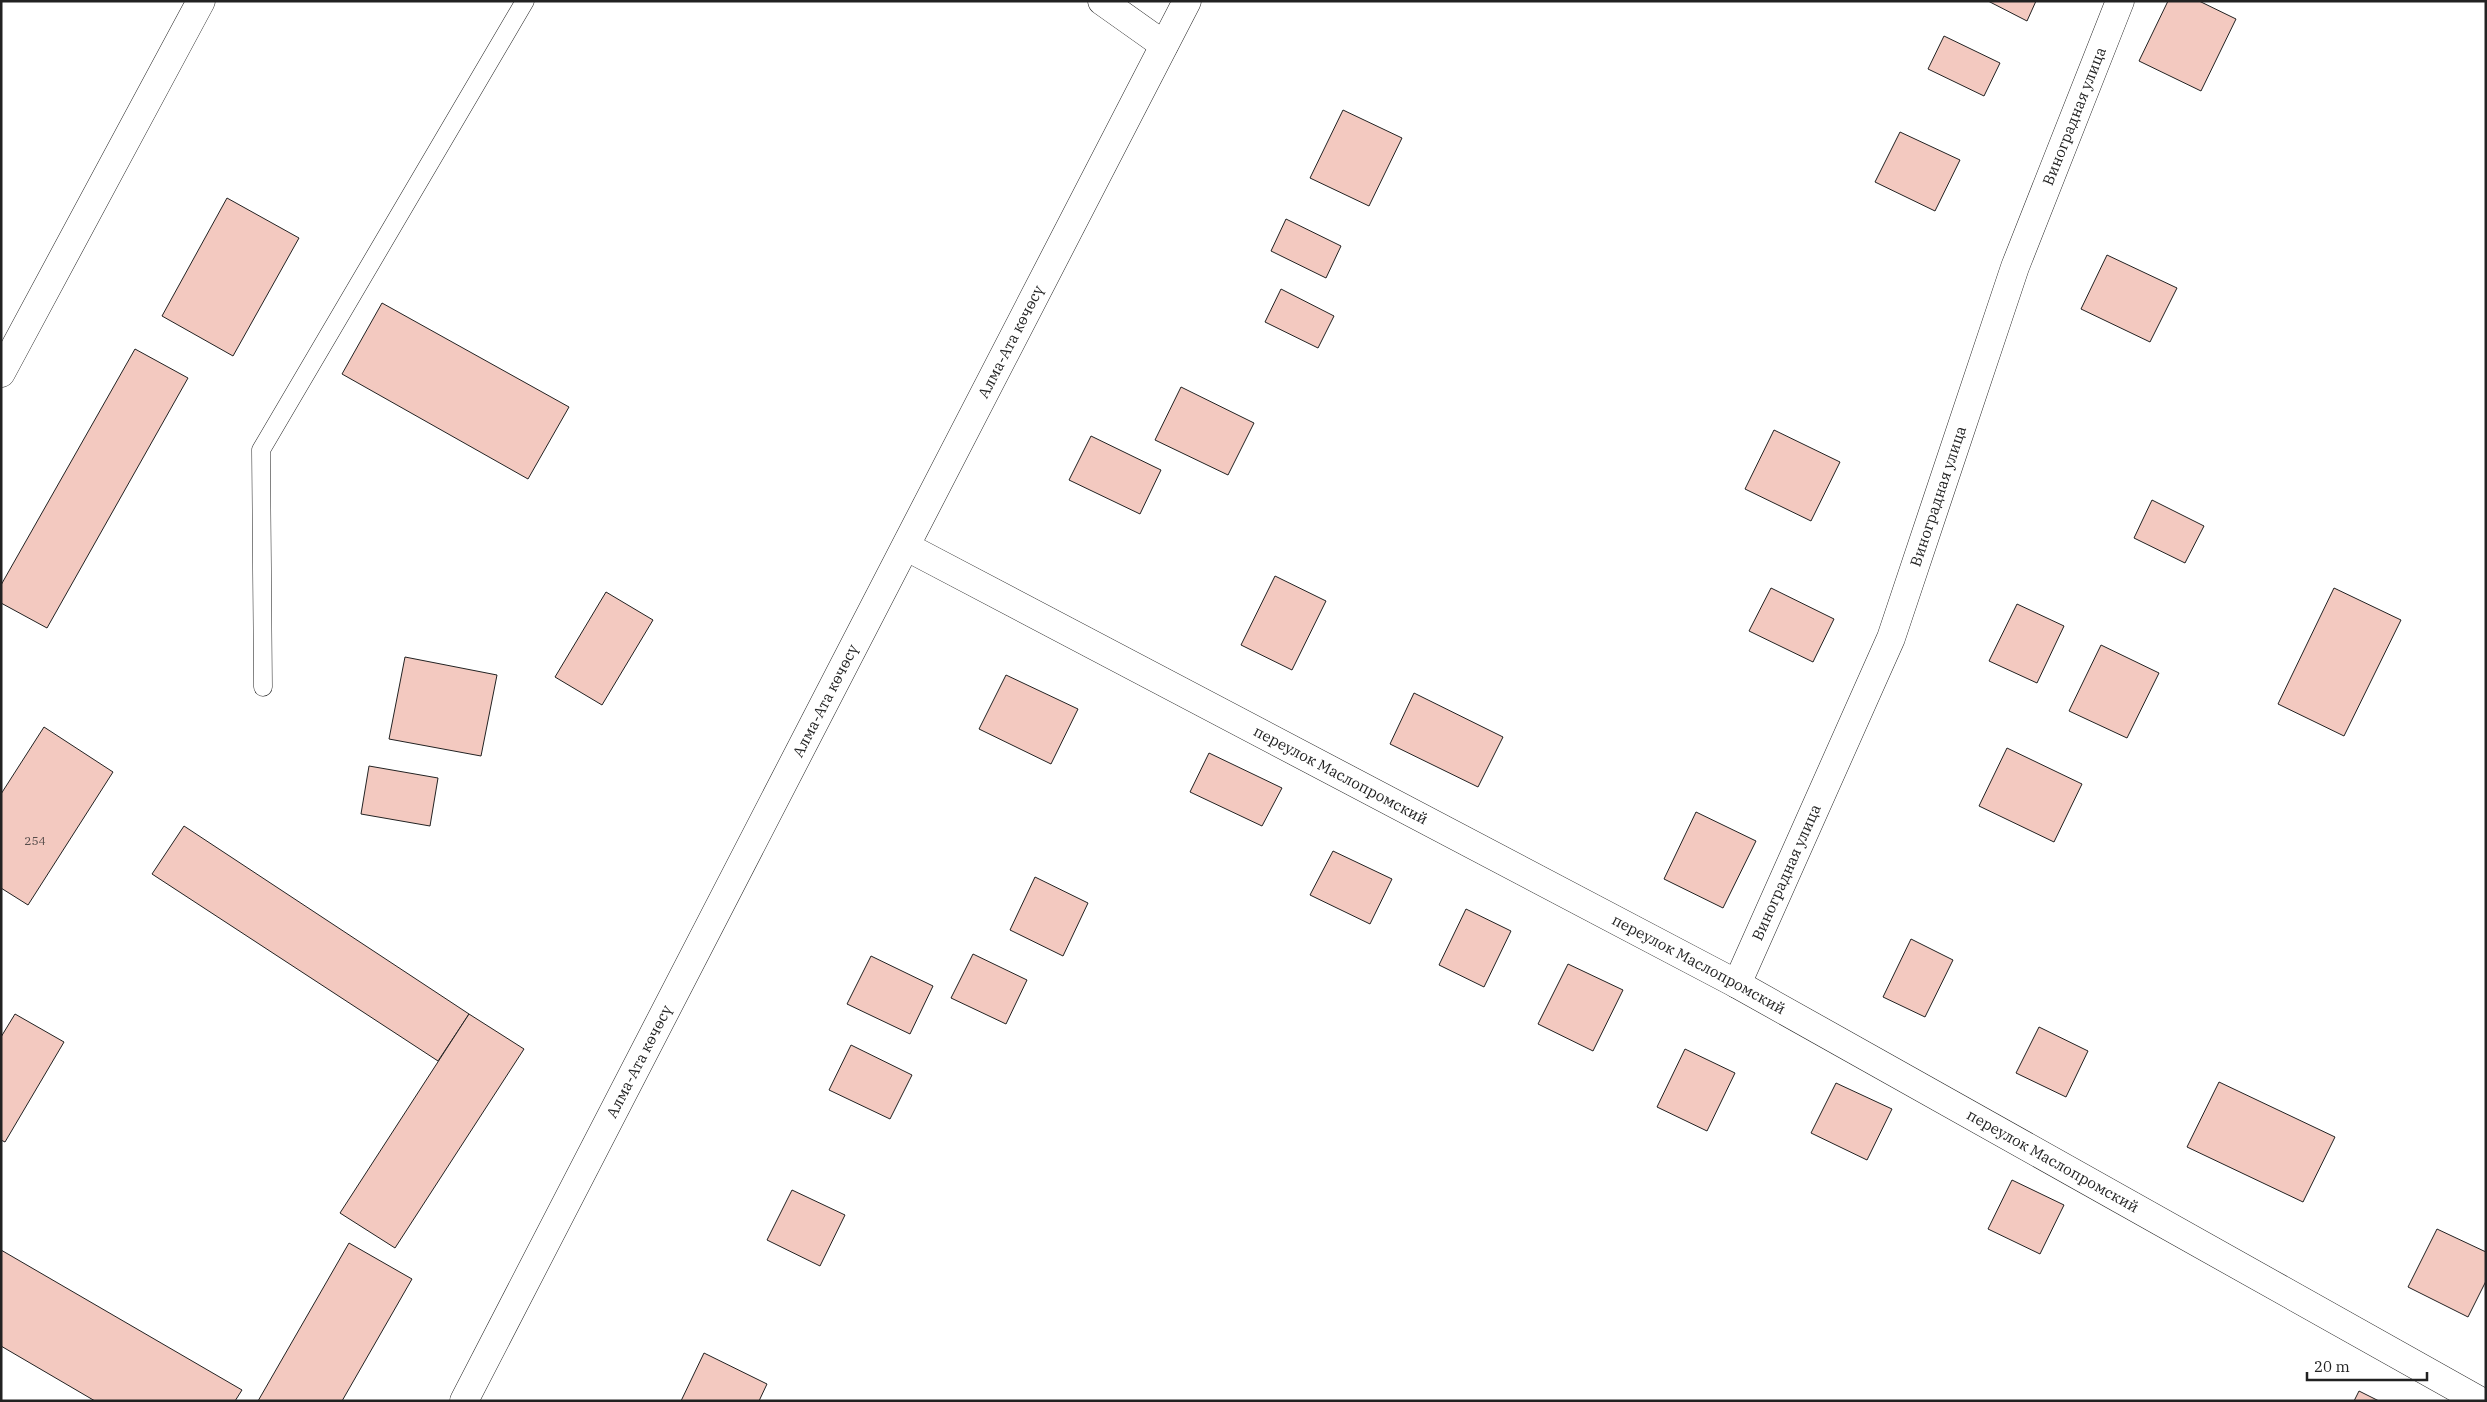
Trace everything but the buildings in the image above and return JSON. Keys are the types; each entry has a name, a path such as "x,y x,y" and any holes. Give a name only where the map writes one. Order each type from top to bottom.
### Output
{"main road":[{"path":"1,374 201,1"},
{"path":"1102,1 1164,45"},
{"name":"Алма-Ата көчөсү","path":"464,1401 907,547 1187,1"},
{"name":"Виноградная улица","path":"1737,984 1891,638 2015,267 2120,1"},
{"name":"переулок Маслопромский","path":"907,547 1737,984 2480,1401"}],"lane":[{"path":"263,687 261,450 525,1"}]}
